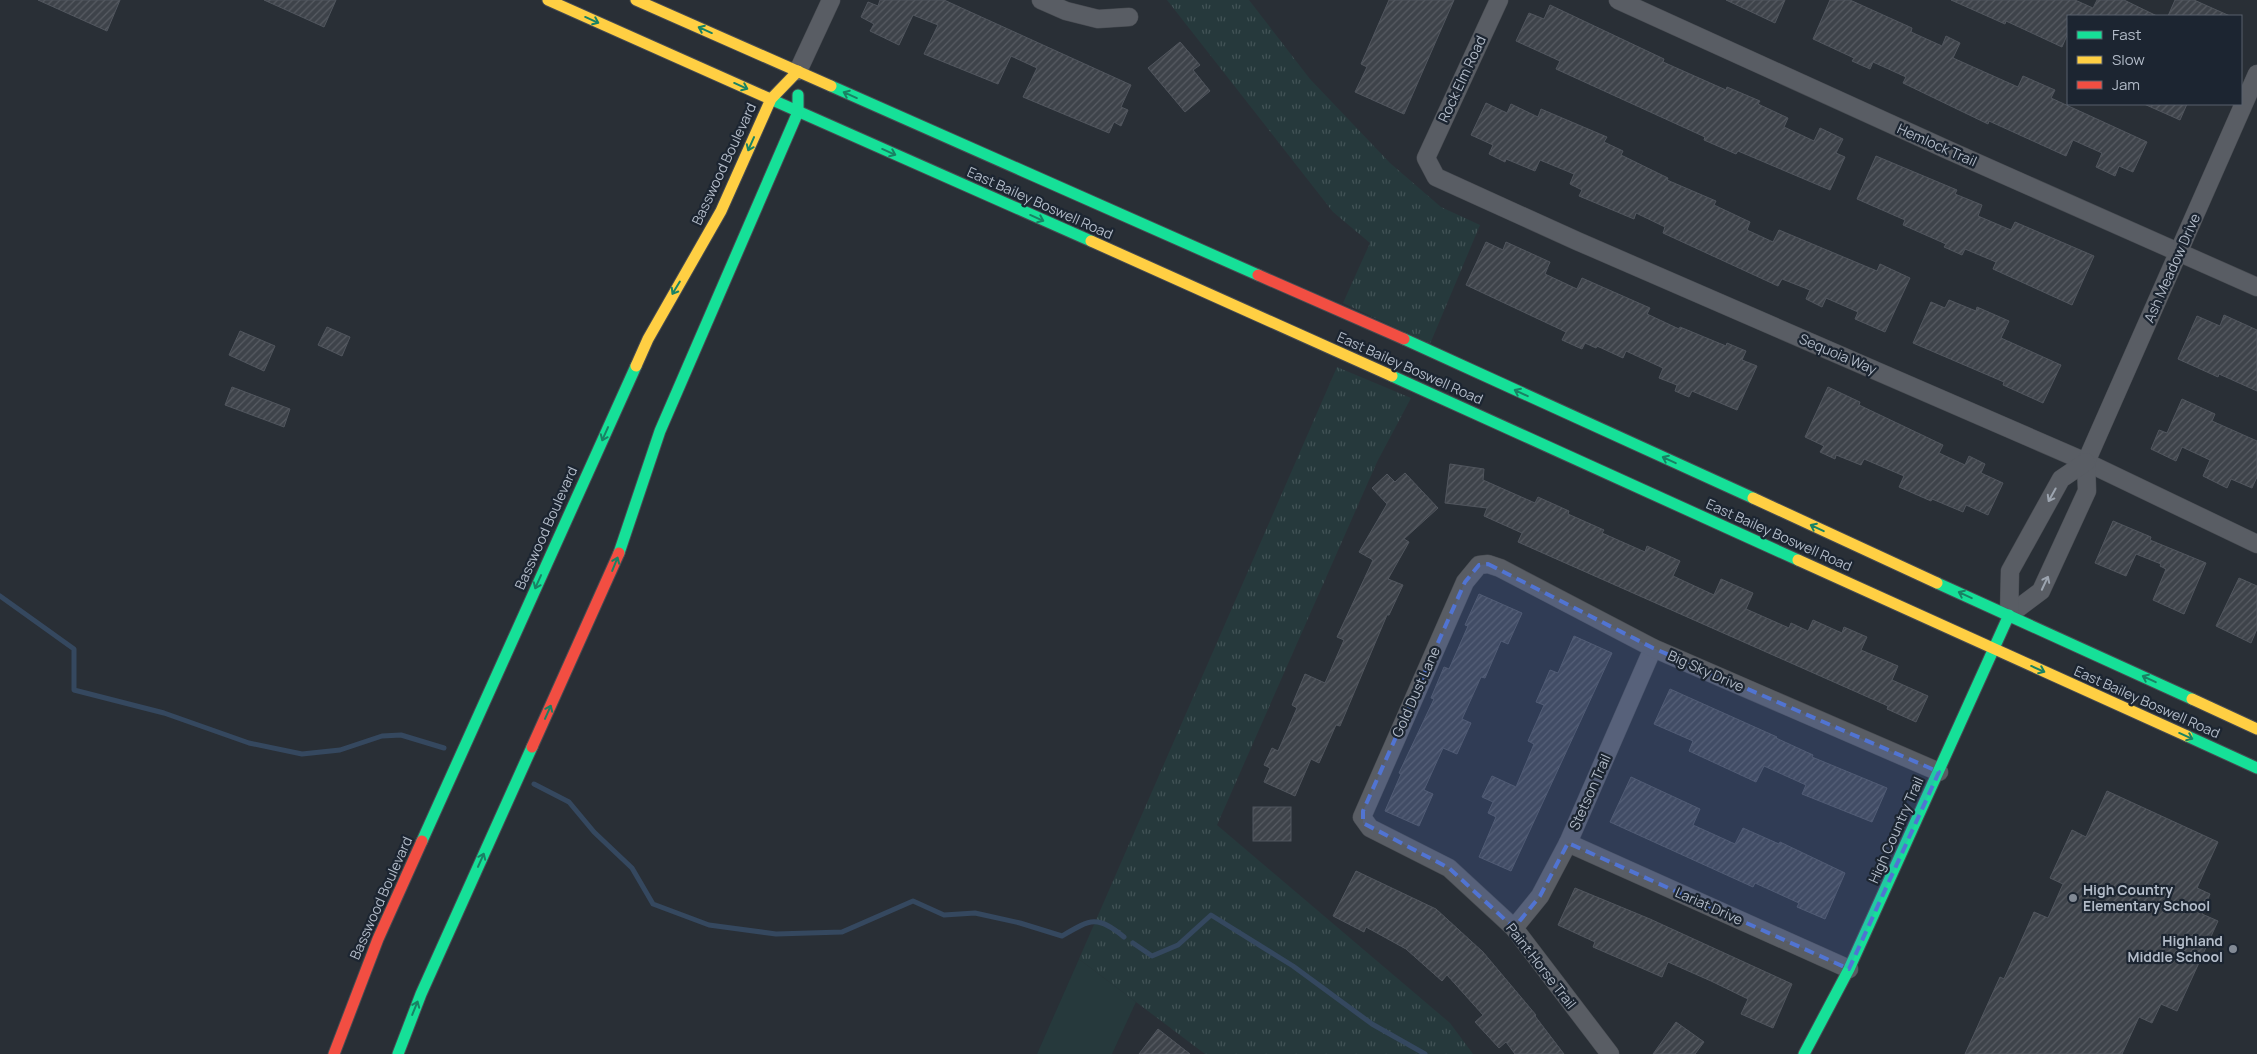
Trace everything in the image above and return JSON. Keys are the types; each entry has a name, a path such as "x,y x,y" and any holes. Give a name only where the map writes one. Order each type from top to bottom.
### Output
{"main road":[{"name":"East Bailey Boswell Road","path":"548,0 1360,361 2257,768"},
{"name":"East Bailey Boswell Road","path":"636,0 1435,353 2257,729"},
{"name":"Basswood Boulevard","path":"334,1054 378,939 637,362 660,316 721,211 771,99 798,72"},
{"path":"398,1054 421,994 627,533 665,417 798,112 798,72"},
{"name":"High Country Trail","path":"1804,1054 1849,969 2009,615"}],"street":[{"path":"798,72 831,0"},
{"path":"1041,0 1066,11 1098,19 1129,17"},
{"name":"Rock Elm Road","path":"1426,158 1499,0"},
{"name":"Hemlock Trail","path":"1618,0 1939,146 2257,287"},
{"name":"Ash Meadow Drive","path":"2009,615 2041,591 2087,491 2086,462 2257,74"},
{"name":"Sequoia Way","path":"1426,158 1436,177 1586,245 2086,462 2257,544"},
{"path":"2009,615 2010,571 2061,479 2086,462"},
{"name":"Big Sky Drive","path":"1478,565 1488,564 1500,568 1653,648 1939,772"},
{"name":"Gold Dust Lane","path":"1363,823 1363,811 1461,590 1470,574 1478,565"},
{"name":"Stetson Trail","path":"1514,928 1540,896 1568,843 1653,648"},
{"name":"Paint Horse Trail","path":"1363,823 1450,868 1514,928 1610,1054"},
{"name":"Lariat Drive","path":"1568,843 1849,969"}],"highlighted area":[{"path":"1488,564 1653,648 1939,772 1849,969 1568,843 1540,896 1514,928 1449,868 1363,823 1363,811 1465,582 1479,565"}],"green space":[{"path":"1167,0 1249,0 1310,79 1390,163 1441,207 1480,225 1430,344 1343,303 1370,243 1333,212"},
{"path":"1337,367 1411,398 1377,462 1217,825 1450,1023 1473,1054 1205,1054 1079,959"},
{"path":"1079,959 1136,1002 1112,1054 1037,1054"}],"building":[{"path":"38,0 120,0 107,31"},
{"path":"264,0 336,0 324,27"},
{"path":"880,0 944,0 1131,85 1121,107 1128,110 1121,126 1114,122 1109,133 1023,97 1037,68 1011,56 998,84 924,54 938,25 913,15 899,45 870,31 874,24 861,17 868,2 878,6"},
{"path":"1389,0 1454,0 1404,114 1355,92 1367,67 1361,64"},
{"path":"1726,0 1785,0 1775,23"},
{"path":"1830,0 1850,0 1912,28 1911,32 1942,46 1946,36 1960,43 1953,58 2018,87 2023,76 2055,90 2051,98 2147,142 2133,172 2119,166 2115,176 2096,167 2102,153 2073,140 2066,156 1989,121 1988,124 1903,83 1906,77 1873,62 1870,69 1852,61 1854,58 1813,39"},
{"path":"1951,0 2075,0 2093,8 2097,0 2124,0 2155,15 2067,15 2067,35 2062,47 2006,21 2005,24"},
{"path":"2175,0 2194,0 2228,15 2168,15"},
{"path":"1550,5 1664,59 1663,62 1726,90 1727,87 1760,101 1758,104 1788,118 1784,127 1814,141 1820,128 1843,139 1836,153 1845,157 1830,190 1738,151 1736,154 1704,140 1705,137 1556,69 1560,61 1516,41 1529,13 1544,19"},
{"path":"1180,42 1200,65 1193,70 1210,91 1185,112 1148,68"},
{"path":"1486,103 1507,113 1511,104 1538,117 1541,109 1607,137 1604,142 1623,151 1621,155 1668,178 1667,180 1716,201 1714,205 1750,222 1747,230 1773,242 1779,230 1877,271 1880,264 1910,278 1885,332 1855,319 1858,312 1826,298 1822,307 1806,299 1810,290 1782,279 1778,286 1663,233 1665,227 1636,213 1634,219 1579,196 1582,190 1570,184 1574,174 1540,160 1535,171 1506,159 1505,162 1489,154 1493,145 1471,135"},
{"path":"2146,105 2187,105 2180,120"},
{"path":"1876,156 1957,190 1955,194 1982,205 1978,216 2011,230 2015,222 2094,256 2072,305 1993,269 1996,262 1965,249 1962,255 1944,247 1946,244 1903,225 1905,220 1857,199"},
{"path":"1486,242 1503,250 1506,242 1550,262 1545,274 1577,289 1582,278 1650,308 1647,314 1679,329 1680,327 1726,346 1727,343 1746,351 1742,360 1757,366 1737,410 1692,391 1689,397 1675,391 1677,385 1659,378 1663,368 1626,351 1623,358 1597,346 1596,348 1585,343 1582,349 1562,340 1566,332 1466,285"},
{"path":"1949,300 1976,311 1977,307 2009,321 2001,338 2061,365 2043,403 2003,385 2004,382 1913,343 1931,302 1945,308"},
{"path":"2224,315 2257,330 2257,391 2219,374 2218,377 2178,359 2197,316 2220,326"},
{"path":"327,327 350,337 342,356 318,345"},
{"path":"240,331 275,346 264,371 229,355"},
{"path":"232,387 290,409 284,427 225,405"},
{"path":"1828,387 1860,402 1859,405 1943,445 1939,453 1965,465 1969,456 1985,464 1981,473 2003,483 1988,515 1966,505 1963,512 1899,487 1904,476 1864,459 1861,465 1836,455 1835,459 1820,452 1824,446 1805,437"},
{"path":"2182,399 2215,414 2212,421 2257,441 2257,477 2252,488 2231,479 2227,488 2203,476 2210,460 2182,447 2176,461 2151,449 2159,430 2167,433"},
{"path":"1450,464 1484,469 1483,480 1535,503 1538,497 1569,511 1568,514 1604,530 1602,533 1645,552 1647,546 1680,561 1673,576 1714,595 1721,579 1753,593 1746,609 1789,628 1791,623 1808,631 1813,620 1842,633 1844,627 1867,637 1861,650 1898,666 1892,680 1928,696 1916,722 1887,709 1888,706 1518,542 1522,533 1484,516 1487,508 1445,503"},
{"path":"1405,473 1438,508 1404,539 1409,542 1388,579 1403,585 1389,615 1387,615 1340,726 1336,725 1319,763 1311,759 1295,796 1264,782 1270,768 1264,765 1272,748 1278,751 1297,708 1292,705 1305,674 1325,683 1344,640 1337,637 1373,560 1359,552 1387,504 1372,488 1387,474 1395,482"},
{"path":"2113,521 2151,537 2150,540 2206,563 2184,614 2153,600 2166,569 2160,566 2161,564 2136,554 2126,576 2095,563"},
{"path":"2239,578 2257,586 2257,629 2251,643 2216,626"},
{"path":"1479,594 1522,613 1508,644 1501,641 1485,678 1481,677 1462,719 1471,723 1457,754 1443,748 1424,790 1433,794 1419,826 1385,811 1401,774 1399,773 1434,699 1431,698 1444,667 1449,669 1468,626 1465,625"},
{"path":"1574,636 1612,653 1511,871 1479,857 1496,817 1488,813 1493,802 1482,797 1492,776 1516,787 1534,744 1528,741 1544,705 1536,702 1550,670 1558,673"},
{"path":"1670,689 1777,737 1813,755 1812,757 1887,788 1872,822 1802,794 1806,785 1764,766 1756,782 1689,751 1693,741 1654,724"},
{"path":"1631,777 1700,809 1693,825 1735,844 1743,828 1779,844 1780,842 1845,873 1825,919 1797,907 1799,903 1755,883 1753,887 1610,822"},
{"path":"2107,791 2218,842 2197,888 2210,894 2202,914 2218,921 2177,1011 2161,1004 2152,1023 2139,1017 2122,1054 1965,1054 2000,977 2004,979 2034,912 2048,918 2063,884 2050,878 2072,830 2086,837"},
{"path":"1253,807 1291,807 1291,841 1253,841"},
{"path":"1356,871 1436,909 1483,952 1536,1015 1564,1054 1515,1054 1506,1042 1499,1048 1475,1022 1483,1015 1447,975 1442,981 1406,949 1366,927 1364,932 1333,916"},
{"path":"1575,888 1650,919 1792,984 1773,1028 1741,1014 1748,999 1711,981 1668,962 1662,977 1593,947 1595,942 1558,925"},
{"path":"1676,1022 1704,1042 1695,1054 1653,1054"},
{"path":"1158,1029 1190,1054 1139,1054"}],"waterway":[{"path":"0,596 74,649 74,690 164,713 249,743 302,754 340,750 382,736 401,735 444,748"},
{"path":"534,784 569,802 594,832 632,868 653,904 709,925 776,934 842,932 913,901 944,915 975,913 1020,923 1062,936 1087,923 1100,923 1107,925 1124,937"},
{"path":"1133,943 1152,956 1178,945 1211,915 1293,966 1372,1024 1425,1054"}],"traffic: fast":[{"path":"831,86 1258,275"},
{"path":"619,553 660,431 798,112 798,95"},
{"path":"768,98 1091,241"},
{"path":"1404,339 1753,498"},
{"path":"422,841 636,366"},
{"path":"1392,376 1798,560"},
{"path":"1937,583 2192,699"},
{"path":"1804,1054 1849,969 2009,615"},
{"path":"2187,736 2257,768"},
{"path":"398,1054 421,994 532,747"}],"traffic: slow":[{"path":"548,0 768,98"},
{"path":"636,0 831,86"},
{"path":"636,366 648,339 721,211 771,99 798,71"},
{"path":"1091,241 1392,376"},
{"path":"1753,498 1937,583"},
{"path":"1798,560 2187,736"},
{"path":"2192,699 2257,729"}],"traffic: jam":[{"path":"1258,275 1404,339"},
{"path":"532,747 619,553"},
{"path":"334,1054 378,939 422,841"}],"place":[{"name":"High Country Elementary School","path":"2073,898"},
{"name":"Highland Middle School","path":"2233,949"}]}
